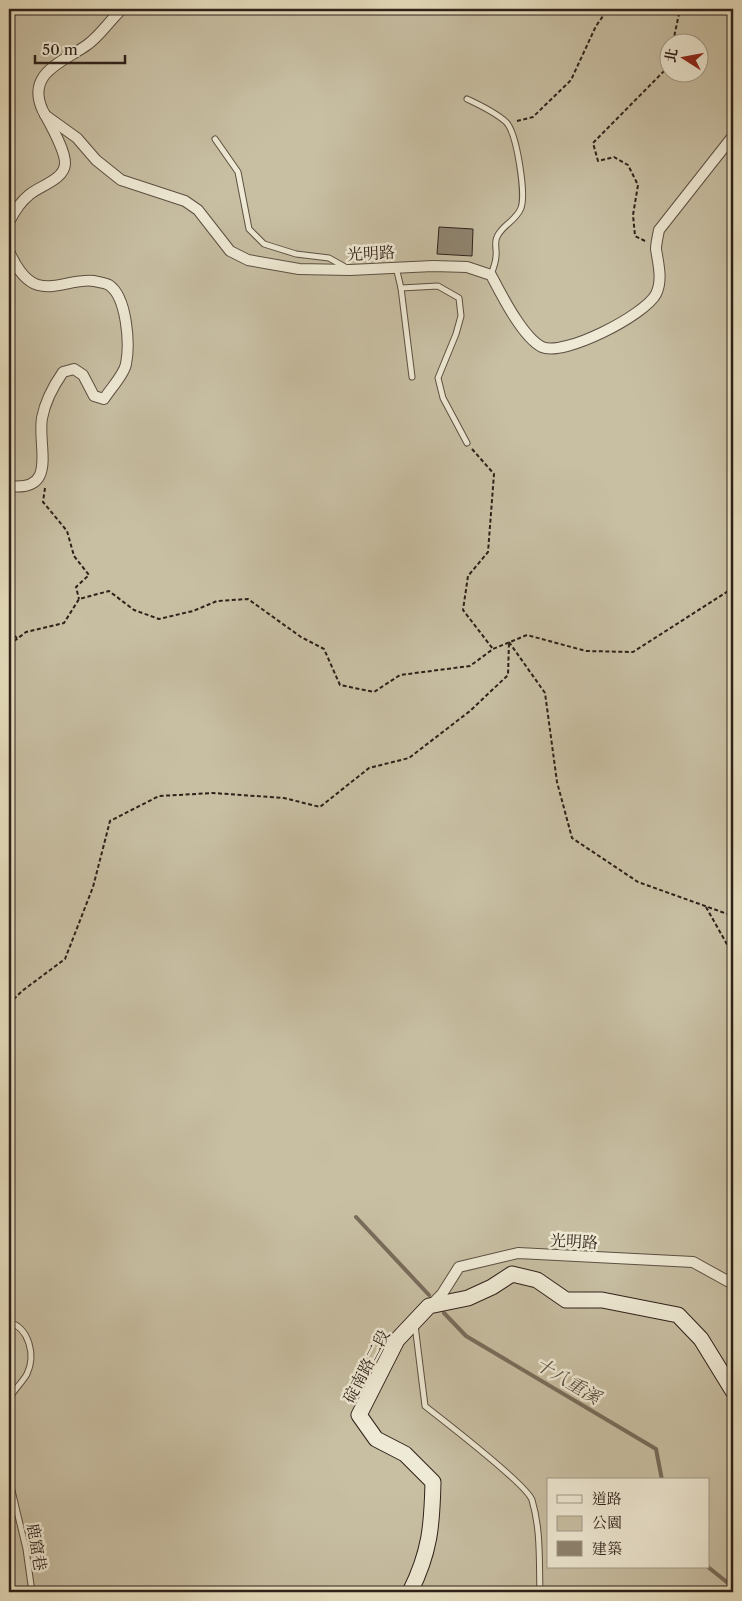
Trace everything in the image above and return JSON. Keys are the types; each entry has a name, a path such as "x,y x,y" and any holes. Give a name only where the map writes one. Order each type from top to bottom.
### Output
{"street":[{"path":"9,222 16,208 29,195 60,174 65,164 39,101 39,84 48,69 89,44 122,9"},
{"name":"光明路","path":"46,115 77,138 96,160 121,180 185,201 198,210 230,251 248,260 299,269 350,270 396,266 466,267 491,275"},
{"path":"491,275 510,311 541,347 553,350 575,344 644,309 656,294 660,277 656,246 658,230 733,136"},
{"path":"9,251 18,269 37,285 53,286 92,280 109,285 122,303 127,332 126,366 104,399 94,396 83,375 74,369 63,372 55,383 42,417 41,442 44,465 41,473 33,484 18,487 9,486"},
{"name":"光明路","path":"429,1306 442,1294 459,1266 518,1253 693,1262 733,1284"},
{"path":"429,1306 468,1298 492,1287 512,1274 537,1280 566,1300 602,1300 678,1315 701,1339 733,1391"},
{"name":"碇南路二段","path":"410,1592 425,1562 432,1522 433,1482 405,1454 376,1439 359,1415 397,1340 429,1306"}],"lane":[{"path":"467,99 486,108 508,123 513,134 522,187 521,207 513,221 504,227 496,238 496,257 491,275"},
{"path":"215,139 238,172 249,229 264,244 296,254 329,258 350,270"},
{"path":"396,266 401,288 412,378"},
{"path":"401,288 438,286 459,298 461,316 456,334 438,378 443,398 467,443"},
{"path":"415,1320 425,1406 475,1444 532,1498 538,1533 540,1592"},
{"path":"9,1322 18,1325 24,1331 30,1353 26,1376 9,1400"},
{"name":"鹿窟巷","path":"9,1478 26,1550 32,1592"}],"path":[{"path":"508,123 533,117 571,80 596,26 608,9"},
{"path":"675,32 680,9"},
{"path":"656,246 635,236 633,215 638,186 628,164 614,158 598,161 594,143 660,75"},
{"path":"467,443 494,474 488,552 468,576 463,610 493,649"},
{"path":"41,473 46,480 43,502 67,531 74,556 89,575 76,587 79,599"},
{"path":"9,646 26,632 64,624 79,599 109,591 134,610 159,619 193,611 217,601 248,599 301,636 324,649 340,685 374,692 400,675 470,666 493,649 527,635 586,651 633,652 733,588"},
{"path":"9,631 18,640"},
{"path":"509,642 546,693 557,782 572,838 638,882 733,916"},
{"path":"9,1004 22,991 65,959 93,887 110,821 159,796 213,793 249,795 284,798 320,807 369,768 409,758 470,711 508,675 509,642"},
{"path":"705,906 733,955"}],"green space":[{"path":"9,9 733,9 733,1592 9,1592"}],"building":[{"path":"439,227 473,229 472,256 437,254"}],"waterway":[{"name":"十八重溪","path":"356,1217 429,1295"},
{"name":"十八重溪","path":"444,1313 466,1336 656,1449 662,1478"},
{"name":"十八重溪","path":"709,1568 733,1587"}]}
